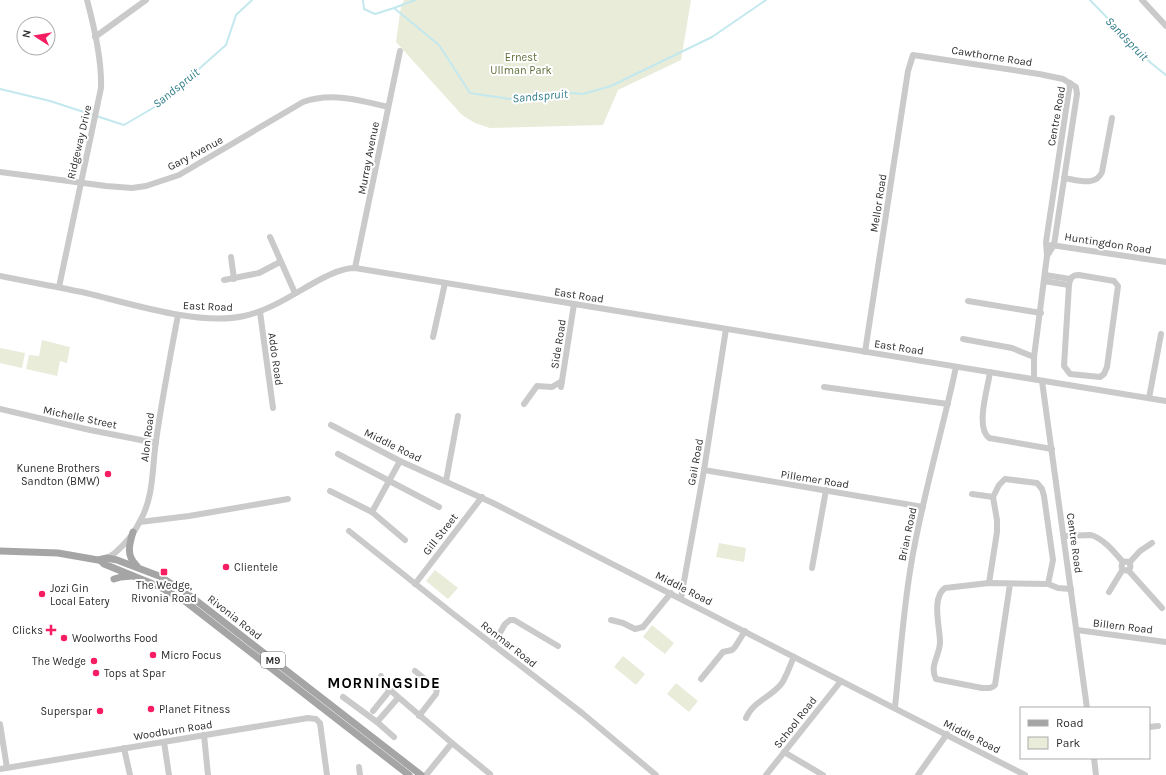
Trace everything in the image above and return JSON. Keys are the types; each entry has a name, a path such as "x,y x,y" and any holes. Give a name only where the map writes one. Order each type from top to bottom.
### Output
{"main road":[{"path":"133,532 129,543 129,553 132,561 142,570"},
{"name":"Rivonia Road","path":"0,552 58,553 104,561 114,568 158,586 186,602 409,775"},
{"name":"Rivonia Road","path":"104,561 116,556 142,570 159,576 189,595 421,775"},
{"path":"114,578 136,576"}],"street":[{"name":"Ridgeway Drive","path":"59,287 80,182 98,105 101,80 95,37 87,0"},
{"path":"95,37 146,0"},
{"path":"1142,0 1166,23"},
{"name":"Murray Avenue","path":"355,268 400,51"},
{"name":"Cawthorne Road","path":"911,58 914,54 1039,74 1063,79 1070,83"},
{"name":"Mellor Road","path":"865,352 911,58"},
{"name":"Centre Road","path":"1034,379 1034,357 1048,256 1046,245 1070,83 1076,87 1077,92 1054,245 1048,256"},
{"name":"Gary Avenue","path":"0,172 106,186 139,187 179,175 303,102 317,98 345,98 388,107"},
{"path":"1064,178 1088,182 1093,182 1099,178 1102,172 1112,118"},
{"path":"270,237 295,293"},
{"name":"Huntingdon Road","path":"1046,245 1166,262"},
{"path":"231,257 234,279"},
{"path":"224,280 259,273 280,262"},
{"name":"East Road","path":"0,276 59,287 178,315 231,319 260,312 329,275 355,268 1166,401"},
{"path":"1075,275 1084,275 1114,281 1118,286 1106,367 1104,374 1100,377 1070,374 1064,366 1070,282 1075,275"},
{"path":"1045,278 1070,282"},
{"path":"433,337 445,283"},
{"path":"968,301 1041,313"},
{"name":"Side Road","path":"524,404 537,386 552,387 562,384 574,304"},
{"name":"Addo Road","path":"260,312 273,408"},
{"name":"Alon Road","path":"114,568 116,556 140,522 149,498 163,391 178,315"},
{"name":"Gail Road","path":"681,598 704,470 726,329"},
{"path":"1150,398 1161,334"},
{"path":"963,339 1012,348 1034,357"},
{"name":"Brian Road","path":"895,707 911,564 956,367"},
{"path":"990,372 982,421 986,436 989,438 1052,449"},
{"name":"Centre Road","path":"1042,381 1087,707"},
{"path":"824,387 948,404"},
{"name":"Michelle Street","path":"0,409 90,430 156,443"},
{"path":"446,481 458,416"},
{"name":"Middle Road","path":"331,425 400,461 482,497 841,681 895,707 1025,775"},
{"path":"338,454 439,507"},
{"path":"372,512 400,461"},
{"name":"Pillemer Road","path":"704,470 923,507"},
{"path":"990,582 997,532 993,497 999,485 1005,479 1036,483 1042,488 1053,560 1048,584"},
{"path":"812,568 826,490"},
{"path":"330,491 372,512 405,540"},
{"path":"972,494 993,497"},
{"name":"Gill Street","path":"415,584 482,497"},
{"path":"140,522 189,516 288,499"},
{"name":"Ronmar Road","path":"349,531 582,713 656,775"},
{"path":"1064,536 1095,536 1104,542 1130,567 1125,570 1109,592"},
{"path":"1126,563 1152,543"},
{"path":"1125,570 1162,608"},
{"path":"1010,584 994,686 982,688 936,679 934,675 934,664 940,643 938,603 940,592 945,588 990,582 1010,584 1048,584 1058,588 1071,589"},
{"path":"611,620 623,623 635,629 643,628 671,593"},
{"path":"493,645 504,624 510,620 514,620 558,646"},
{"name":"Billern Road","path":"1077,630 1166,642"},
{"path":"701,679 723,652 732,650 735,647 745,631"},
{"path":"746,718 749,711 753,707 782,683 794,657"},
{"path":"416,671 437,689 436,694 419,716"},
{"path":"381,676 383,682 398,698 490,774"},
{"name":"School Road","path":"766,775 841,681"},
{"path":"374,711 390,690"},
{"path":"344,697 394,737"},
{"path":"376,722 398,698"},
{"name":"Woodburn Road","path":"0,769 308,718 316,720 320,723 327,775"},
{"path":"0,724 7,768"},
{"path":"1150,727 1158,726"},
{"path":"918,775 947,734"},
{"path":"204,735 208,775"},
{"path":"164,742 169,775"},
{"path":"426,775 452,743"},
{"path":"124,748 130,775"},
{"path":"784,752 823,775"},
{"path":"1094,759 1096,775"},
{"path":"359,767 360,775"}],"green space":[{"name":"Ernest Ullman Park","path":"404,0 691,0 681,60 618,90 603,125 490,128 475,123 462,115 396,42 401,6"},
{"path":"42,340 70,347 67,363 60,361 57,376 26,369 29,355 39,356"},
{"path":"0,348 25,353 22,368 0,363"},
{"path":"719,543 746,548 744,562 716,557"},
{"path":"435,570 458,588 448,599 426,581"},
{"path":"652,625 674,643 665,654 643,637"},
{"path":"623,656 645,674 636,685 614,667"},
{"path":"676,683 698,701 689,712 667,694"}],"waterway":[{"name":"Sandspruit","path":"0,89 50,101 124,125 158,105 226,45 236,15 252,0"},
{"name":"Sandspruit","path":"363,0 364,9 375,14 394,8 439,45 470,93 510,99 562,92 583,94 611,86 712,37 766,0"},
{"path":"394,8 415,0"},
{"name":"Sandspruit","path":"1090,0 1151,63 1166,75"}],"place":[{"name":"Kunene Brothers Sandton (BMW)","path":"108,474"},
{"name":"Clientele","path":"226,567"},
{"name":"The Wedge, Rivonia Road","path":"164,572"},
{"name":"Jozi Gin Local Eatery","path":"42,594"},
{"name":"Clicks","path":"51,630"},
{"name":"Woolworths Food","path":"64,638"},
{"name":"Micro Focus","path":"153,655"},
{"name":"The Wedge","path":"94,661"},
{"name":"Tops at Spar","path":"96,673"},
{"name":"Planet Fitness","path":"151,709"},
{"name":"Superspar","path":"100,711"}],"district":[{"name":"MORNINGSIDE","path":"384,683"}]}
